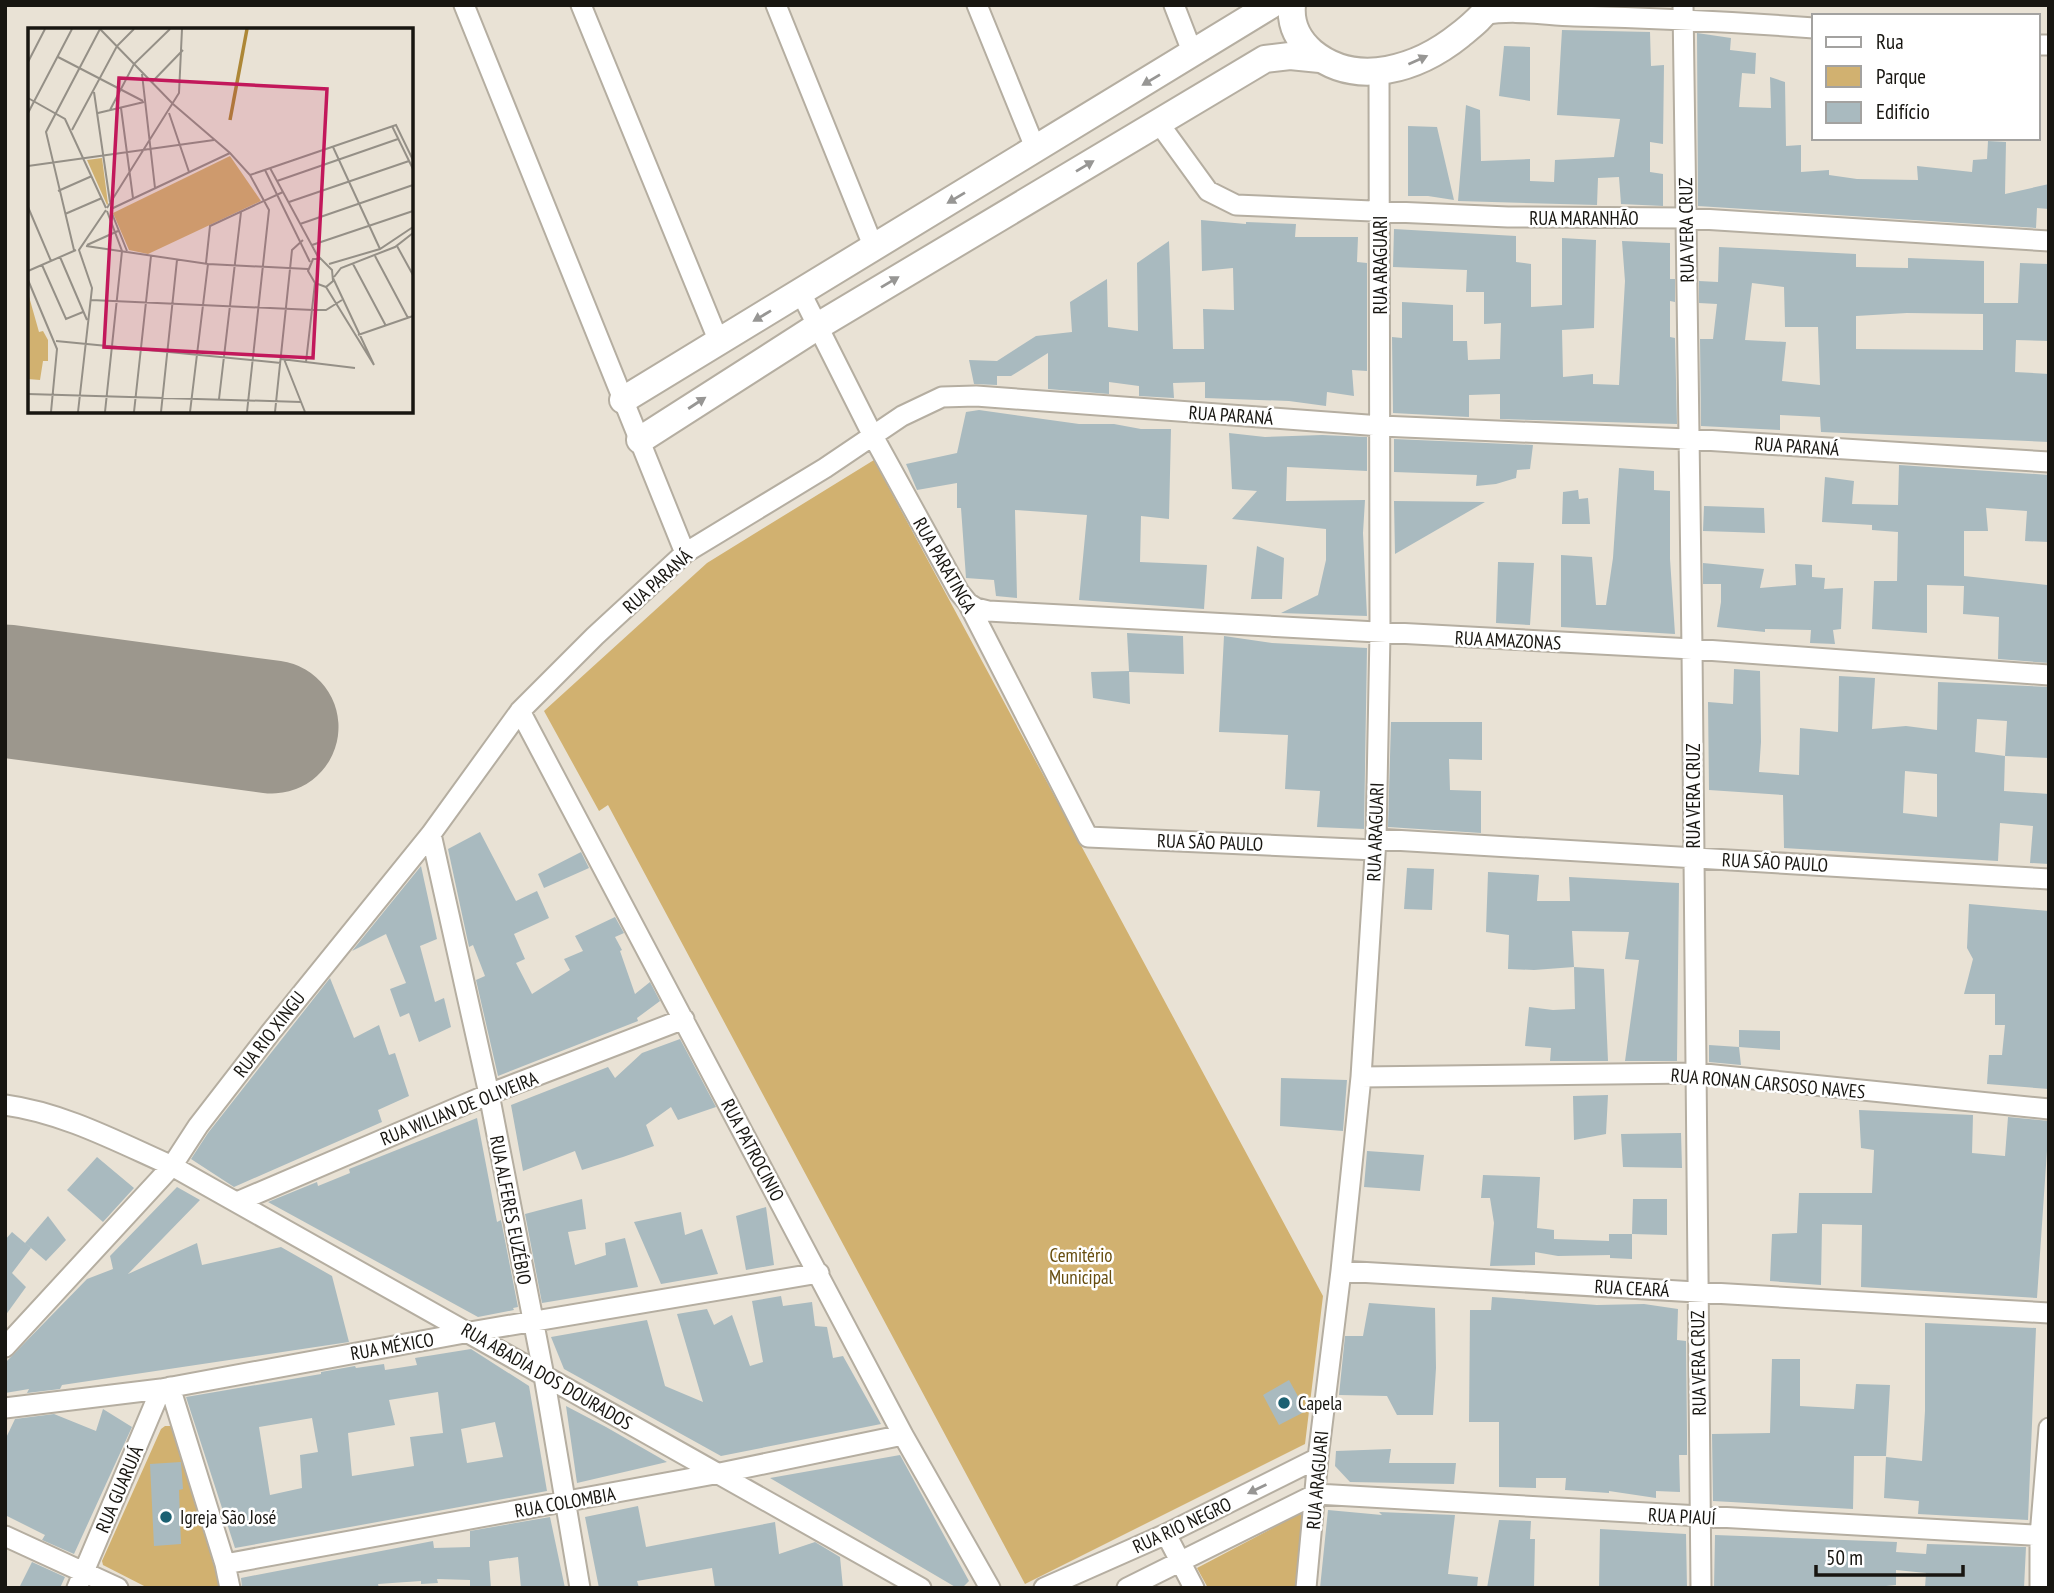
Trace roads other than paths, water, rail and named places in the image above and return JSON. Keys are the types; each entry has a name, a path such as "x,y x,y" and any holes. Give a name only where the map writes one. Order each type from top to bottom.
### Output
{"street":[{"path":"464,5 685,553"},
{"path":"581,5 719,342"},
{"path":"776,5 874,248"},
{"path":"977,5 1036,150"},
{"path":"1174,5 1193,54"},
{"path":"623,400 1271,5"},
{"path":"1292,5 1294,26 1300,43 1338,68 1379,72 1409,64 1451,42 1487,10 1544,15 1683,12 1812,28"},
{"name":"RUA VERA CRUZ","path":"1683,12 1701,1588"},
{"path":"640,440 818,326 1265,60 1290,56 1321,59"},
{"name":"RUA ARAGUARI","path":"1306,1588 1361,1077 1376,844 1381,425 1379,72"},
{"name":"RUA MARANHÃO","path":"1158,122 1208,191 1236,205 1508,217 1686,218 2049,241"},
{"name":"RUA PARATINGA","path":"801,293 873,436 959,592 968,603 1088,837"},
{"name":"RUA PARANÁ","path":"520,711 595,636 685,553 923,405 942,397 1381,425 1688,439 2049,462"},
{"name":"RUA AMAZONAS","path":"968,603 988,611 1692,649 2049,675"},
{"name":"RUA RIO XINGU","path":"7,1340 172,1166 198,1126 262,1043 431,834 520,711"},
{"name":"RUA PATROCINIO","path":"520,711 903,1435 989,1588"},
{"name":"RUA ALFERES EUZÉBIO","path":"431,834 489,1094 544,1376 580,1588"},
{"name":"RUA SÃO PAULO","path":"1088,837 1376,844 1693,858 2049,879"},
{"name":"RUA WILIAN DE OLIVEIRA","path":"237,1202 489,1094 684,1019"},
{"name":"RUA RONAN CARSOSO NAVES","path":"1361,1077 1695,1073 2049,1109"},
{"name":"RUA ABADIA DOS DOURADOS","path":"5,1105 29,1108 84,1127 172,1166 921,1588"},
{"name":"RUA CEARÁ","path":"1341,1271 2049,1313"},
{"name":"RUA MÉXICO","path":"5,1408 166,1388 532,1321 819,1273"},
{"path":"166,1388 225,1564 230,1588"},
{"name":"RUA GUARUJÁ","path":"81,1580 166,1388"},
{"path":"2040,1588 2049,1428"},
{"name":"RUA COLOMBIA","path":"225,1564 720,1473 903,1435"},
{"name":"RUA RIO NEGRO","path":"1044,1588 1166,1534 1318,1458"},
{"name":"RUA RIO NEGRO","path":"1127,1588 1316,1494"},
{"name":"RUA PIAUÍ","path":"1316,1494 2045,1536"},
{"path":"1166,1534 1194,1588"},
{"path":"5,1536 81,1580 118,1588"}],"place":[{"name":"Capela","path":"1284,1403"},
{"name":"Igreja São José","path":"166,1517"}],"park label":[{"name":"Cemitério Municipal","path":"1081,1266"}]}
